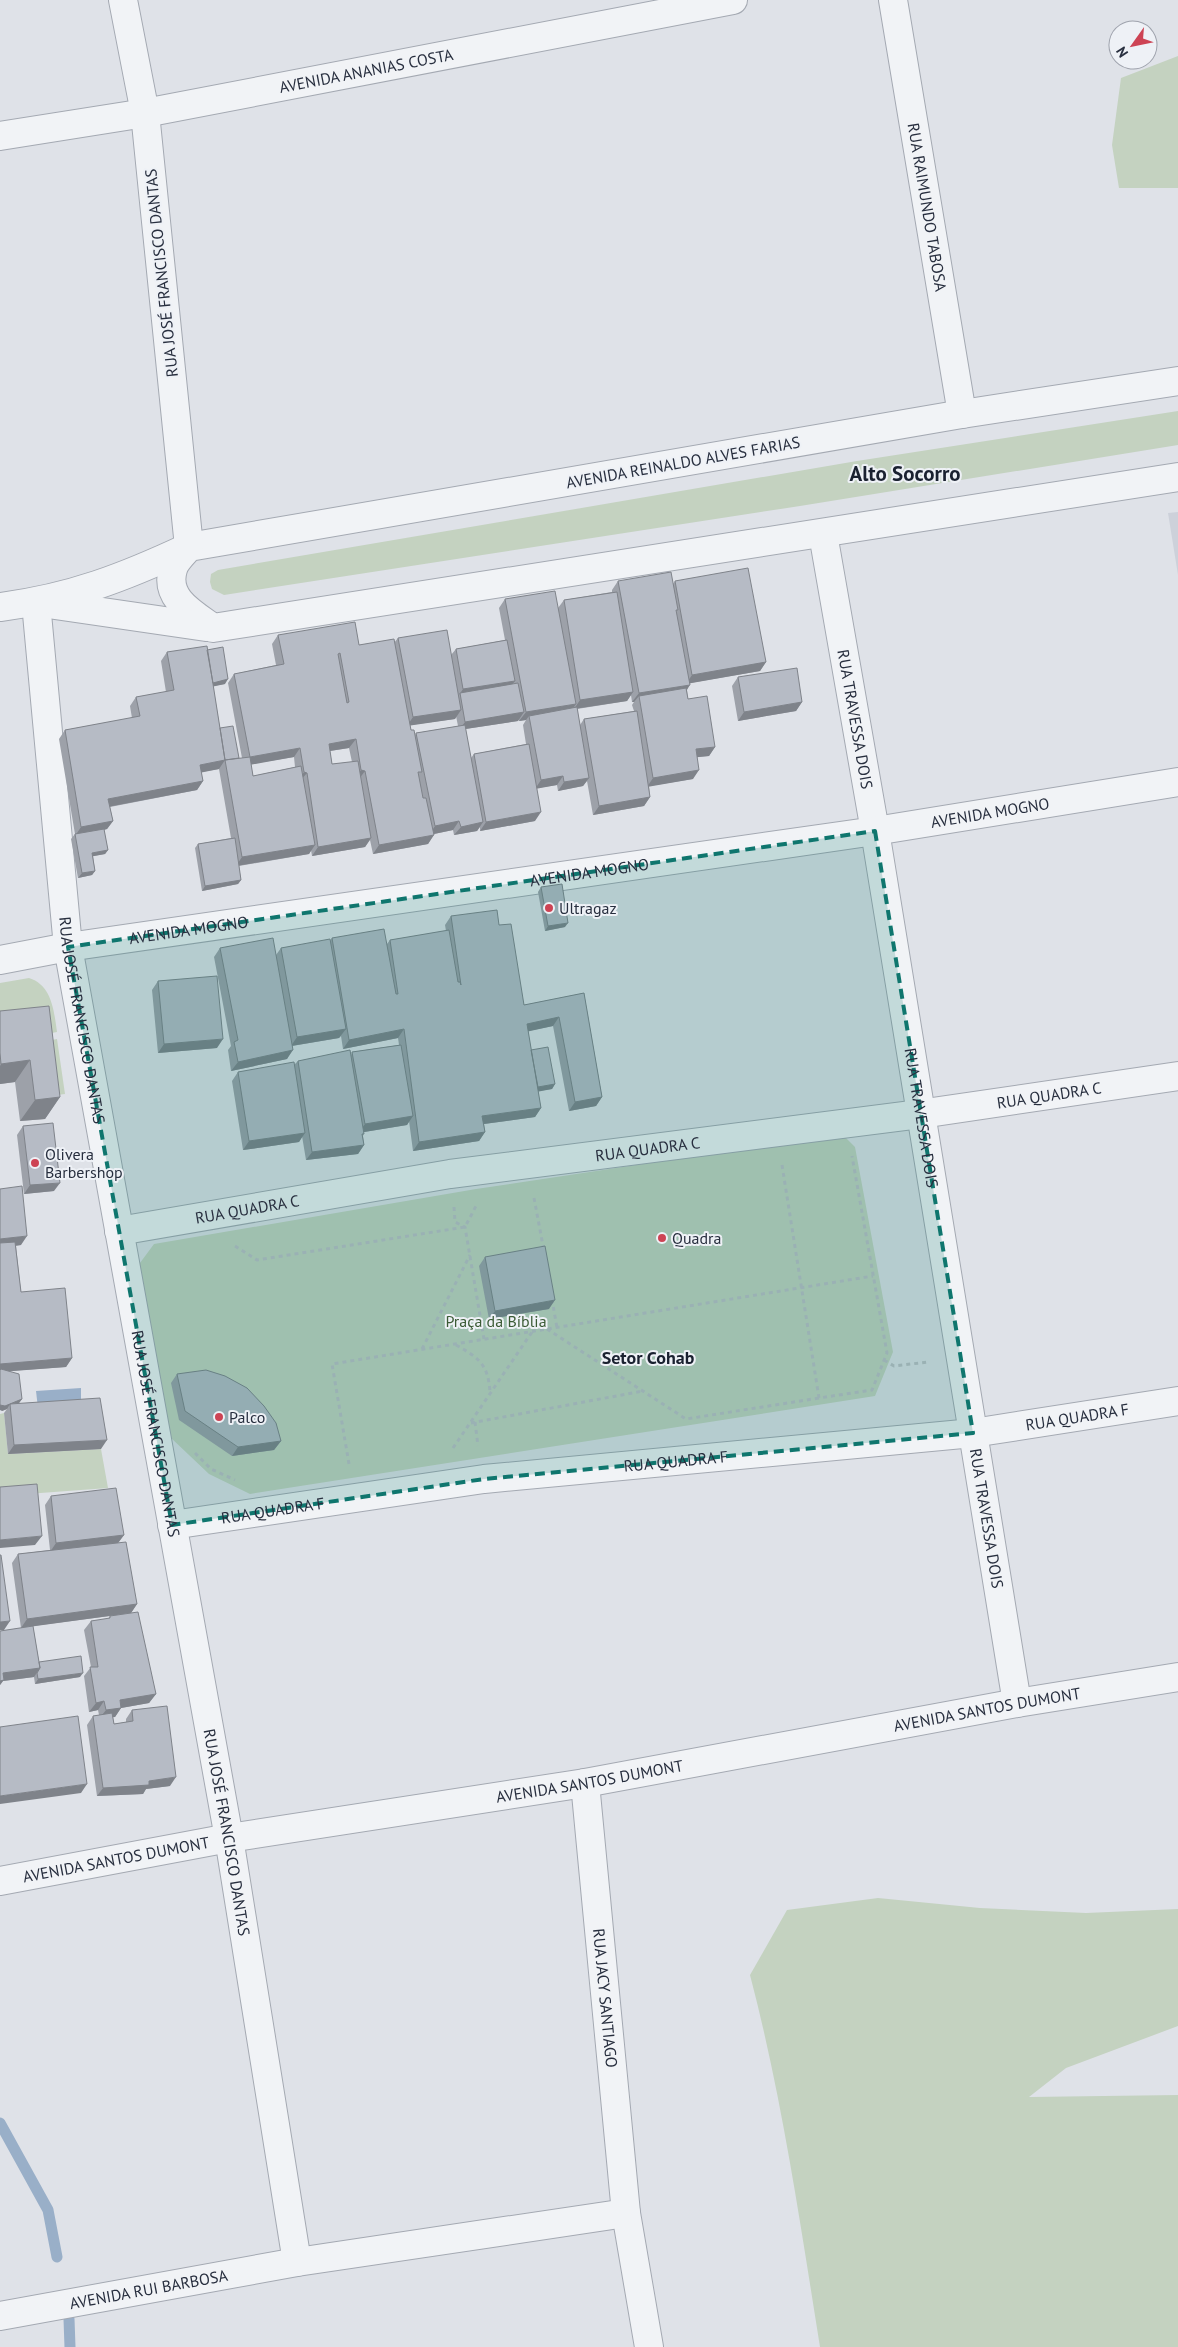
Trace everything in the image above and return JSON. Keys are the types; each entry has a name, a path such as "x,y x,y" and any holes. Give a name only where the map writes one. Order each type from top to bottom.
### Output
{"street":[{"name":"RUA JOSÉ FRANCISCO DANTAS","path":"123,0 145,113 189,547"},
{"name":"AVENIDA ANANIAS COSTA","path":"0,136 145,113 733,0"},
{"name":"RUA RAIMUNDO TABOSA","path":"893,0 962,414"},
{"name":"AVENIDA REINALDO ALVES FARIAS","path":"0,607 36,603 125,577 189,547 962,414 1178,381"},
{"name":"AVENIDA REINALDO ALVES FARIAS","path":"36,603 213,628 824,534 1178,477"},
{"name":"RUA TRAVESSA DOIS","path":"824,534 876,831 959,1357 1017,1703"},
{"path":"189,547 173,568 171,589 184,608 213,628"},
{"name":"RUA JOSÉ FRANCISCO DANTAS","path":"36,603 68,947 229,1838 297,2262"},
{"name":"AVENIDA MOGNO","path":"0,960 68,947 876,831 1178,782"},
{"name":"RUA QUADRA C","path":"119,1231 450,1174 920,1114 1178,1076"},
{"name":"RUA QUADRA F","path":"172,1525 484,1479 973,1433 1178,1401"},
{"name":"AVENIDA SANTOS DUMONT","path":"0,1881 229,1838 585,1783 1017,1703 1178,1676"},
{"name":"RUA JACY SANTIAGO","path":"585,1783 626,2213 649,2347"},
{"path":"297,2262 626,2213"},
{"name":"AVENIDA RUI BARBOSA","path":"0,2316 297,2262"}],"path":[{"path":"547,1329 686,1419 872,1390 887,1353 850,1150"},
{"path":"781,1160 820,1398"},
{"path":"533,1191 545,1259"},
{"path":"480,1200 465,1228 484,1339"},
{"path":"229,1242 257,1260 465,1228"},
{"path":"422,1350 470,1255"},
{"path":"350,1473 332,1364 873,1276"},
{"path":"552,1298 557,1328"},
{"path":"452,1450 532,1332"},
{"path":"455,1344 478,1357 489,1380 490,1392"},
{"path":"884,1360 894,1366 959,1357"},
{"path":"470,1423 643,1391"},
{"path":"193,1451 211,1469 243,1484"}],"highlighted area":[{"path":"875,831 973,1433 484,1479 172,1525 68,947"}],"shaded area":[{"path":"1178,512 1178,575 1168,513"}],"green space":[{"path":"1178,56 1178,188 1119,188 1112,145 1121,78 1142,70 1158,70 1158,64"},
{"path":"1178,411 1178,445 800,506 224,595 212,589 210,582 211,574 218,570 857,461"},
{"path":"29,978 43,986 51,1000 57,1032 41,1035 0,1031 0,983"},
{"path":"57,1039 65,1094 49,1096 42,1042"},
{"name":"Praça da Bíblia","path":"842,1134 855,1147 893,1352 875,1396 250,1494 209,1474 170,1437 137,1267 154,1244 476,1189"},
{"path":"4,1413 8,1454 101,1449 108,1488 0,1496 0,1414"},
{"path":"878,1898 980,1908 1086,1913 1178,1909 1178,2026 1066,2068 1029,2097 1178,2095 1178,2347 820,2347 781,2113 750,1975 787,1910"}],"water":[{"path":"81,1388 81,1405 38,1408 36,1391"}],"building":[{"path":"748,568 766,662 692,675 675,581"},
{"path":"671,572 690,685 639,693 618,581"},
{"path":"555,591 576,704 526,712 505,599"},
{"path":"617,592 633,692 580,700 564,600"},
{"path":"355,622 359,645 394,639 411,730 414,730 422,772 418,772 423,798 426,798 434,835 379,845 365,771 361,770 356,739 329,744 332,764 358,761 371,838 318,847 307,773 304,772 300,748 250,757 234,674 284,664 278,635","holes":["340,653 349,702 347,703 338,654"]},
{"path":"447,630 461,710 413,717 398,638"},
{"path":"507,640 515,681 463,689 456,649"},
{"path":"207,646 225,760 200,765 203,781 108,799 113,821 81,827 65,730 140,716 136,697 174,690 167,652"},
{"path":"223,647 228,679 213,683 207,650"},
{"path":"797,668 802,702 744,712 738,677"},
{"path":"518,683 524,712 465,722 460,693"},
{"path":"686,688 688,699 707,696 715,747 696,749 699,770 653,778 639,696"},
{"path":"577,707 589,778 564,782 563,776 541,780 529,716"},
{"path":"637,711 650,797 599,806 584,719"},
{"path":"465,725 483,822 461,827 459,821 435,826 416,733"},
{"path":"233,726 239,758 225,760 220,728"},
{"path":"529,744 541,812 486,822 474,754"},
{"path":"250,757 253,776 301,766 315,845 242,857 225,760"},
{"path":"104,829 108,850 92,853 95,871 82,873 75,834"},
{"path":"235,838 241,880 205,886 198,844"},
{"path":"562,884 568,923 548,926 541,887"},
{"path":"497,910 499,925 511,924 524,1005 584,993 602,1097 575,1102 559,1017 527,1024 541,1108 482,1116 485,1132 419,1142 404,1029 349,1040 332,938 384,929 396,994 398,994 390,940 449,930 458,982 461,985 451,916"},
{"path":"273,938 293,1050 238,1062 234,1042 238,1040 220,948"},
{"path":"330,939 346,1029 297,1037 281,948"},
{"path":"217,976 223,1039 164,1044 158,981"},
{"path":"49,1006 60,1097 35,1100 30,1060 1,1064 0,1011"},
{"path":"401,1045 413,1116 365,1124 352,1052"},
{"path":"548,1047 555,1084 538,1087 531,1050"},
{"path":"350,1050 364,1134 362,1134 364,1145 312,1152 298,1061"},
{"path":"294,1062 305,1133 249,1141 238,1072"},
{"name":"Olivera Barbershop","path":"53,1123 60,1183 30,1185 23,1126"},
{"path":"22,1186 27,1236 0,1239 0,1189"},
{"path":"15,1242 21,1292 65,1288 72,1358 0,1364 0,1243"},
{"path":"545,1246 555,1300 495,1311 485,1257"},
{"path":"1,1369 19,1374 22,1399 5,1406 0,1405"},
{"name":"Palco","path":"206,1370 225,1376 247,1388 264,1406 276,1423 281,1441 238,1447 185,1411 177,1374"},
{"path":"100,1398 107,1440 14,1445 10,1404"},
{"path":"37,1484 42,1536 0,1540 0,1487"},
{"path":"116,1488 124,1535 56,1543 51,1496"},
{"path":"126,1542 137,1604 27,1619 18,1554"},
{"path":"0,1555 10,1621 0,1622"},
{"path":"138,1612 156,1694 120,1700 121,1708 106,1710 104,1701 96,1703 90,1667 98,1667 91,1621"},
{"path":"33,1626 40,1668 3,1673 4,1680 0,1681 0,1631"},
{"path":"81,1656 83,1673 38,1679 39,1662"},
{"path":"167,1706 176,1777 149,1781 149,1785 103,1788 93,1716 112,1713 114,1724 133,1721 132,1710"},
{"path":"78,1716 87,1784 0,1796 0,1727"}],"waterway":[{"path":"0,2123 48,2210 57,2257"},
{"path":"69,2319 70,2347"}],"place":[{"name":"Ultragaz","path":"549,908"},
{"name":"Olivera Barbershop","path":"35,1163"},
{"name":"Quadra","path":"662,1238"},
{"name":"Palco","path":"219,1417"}],"district":[{"name":"Alto Socorro","path":"905,473"},
{"name":"Setor Cohab","path":"648,1357"}]}
